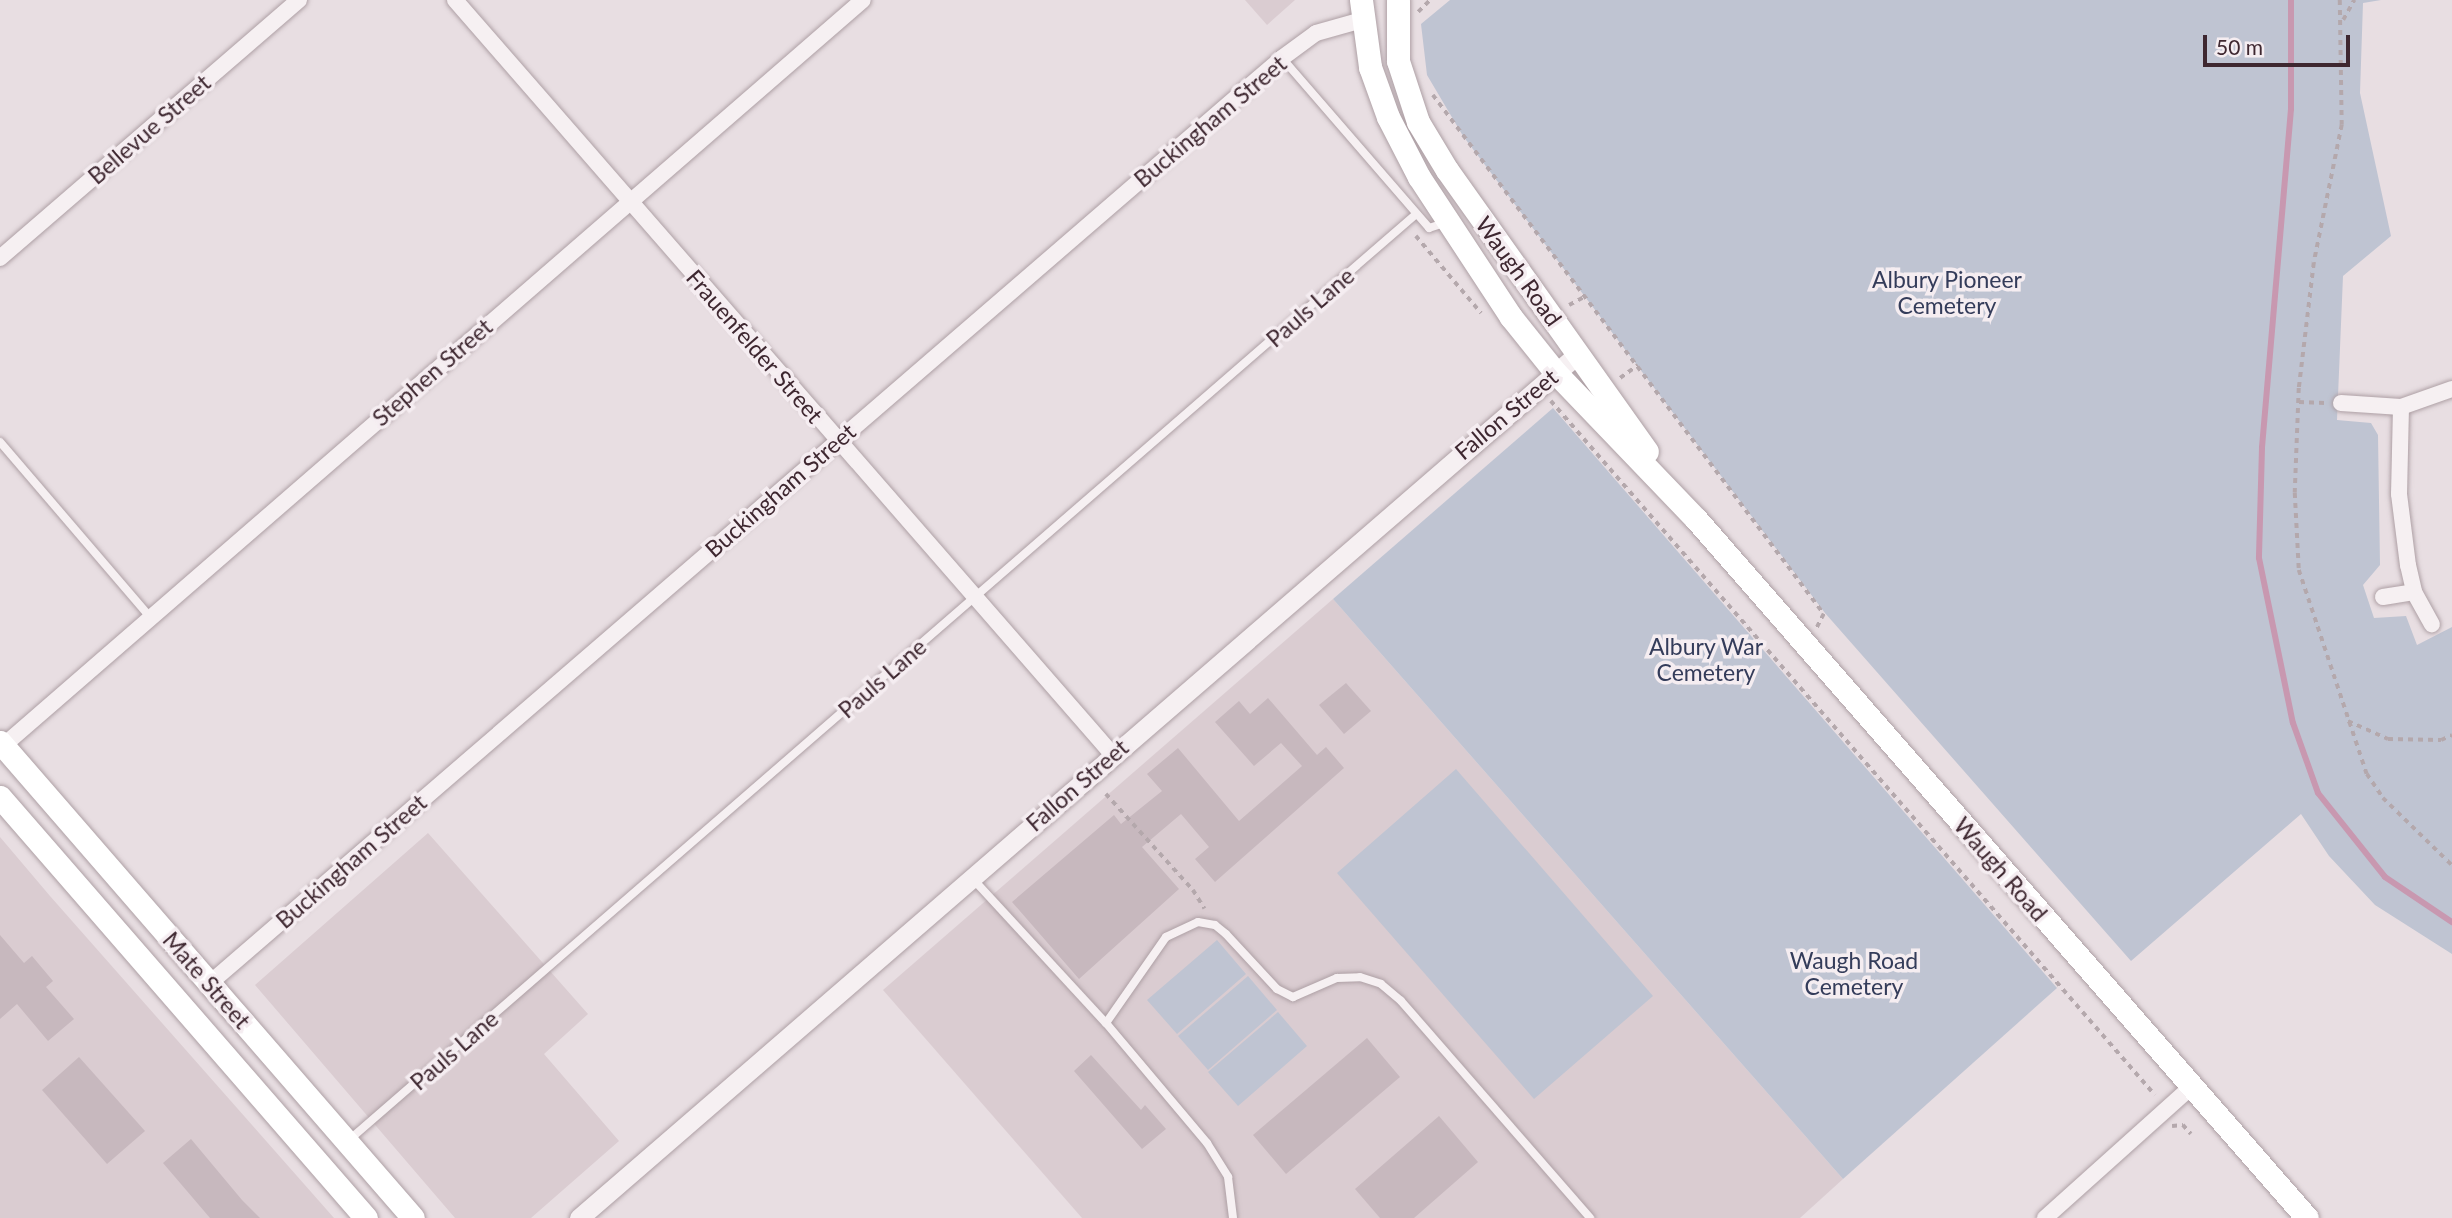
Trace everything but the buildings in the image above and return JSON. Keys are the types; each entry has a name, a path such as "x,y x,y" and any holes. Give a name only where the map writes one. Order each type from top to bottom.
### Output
{"main road":[{"name":"Waugh Road","path":"1408,9 1398,61 1418,122 1447,170 1696,519"},
{"name":"Waugh Road","path":"1361,10 1370,67 1388,117 1447,222 1511,317 1555,372 1696,519 2307,1218"},
{"name":"Mate Street","path":"2,744 413,1218"},
{"name":"Mate Street","path":"0,797 366,1218"}],"street":[{"name":"Bellevue Street","path":"0,258 299,0"},
{"name":"Frauenfelder Street","path":"455,0 1112,754"},
{"name":"Stephen Street","path":"2,744 863,0"},
{"name":"Buckingham Street","path":"210,983 1282,58 1316,33 1361,10"},
{"name":"Fallon Street","path":"579,1218 1112,754 1578,354"},
{"path":"2341,403 2401,407 2452,389"},
{"path":"2401,407 2399,494 2414,592 2432,624"},
{"path":"2382,597 2414,592"},
{"path":"2045,1218 2192,1086"}],"lane":[{"path":"1282,58 1416,214"},
{"name":"Waugh Road","path":"1416,214 1429,228 1447,222"},
{"name":"Pauls Lane","path":"347,1142 1416,214"},
{"path":"0,442 149,616"},
{"path":"972,878 1106,1023 1207,1143 1227,1177 1233,1218"},
{"path":"1106,1023 1166,937 1198,922 1214,925 1277,989 1293,996 1337,978 1360,977 1381,984 1401,1000 1590,1218"}],"path":[{"path":"2340,0 2343,21 2342,125 2314,263 2299,402 2295,493 2299,570 2346,720 2367,774 2383,798 2452,865"},
{"path":"2343,21 2354,0"},
{"path":"1428,86 1824,614"},
{"path":"2299,402 2341,403"},
{"path":"1553,405 2120,1052 2155,1094 2153,1104"},
{"path":"2346,720 2388,739 2441,740 2452,735"},
{"path":"1106,794 1193,890 1214,925"},
{"path":"2170,1125 2175,1129 2183,1125 2192,1134"}],"shaded area":[{"path":"1245,0 1295,0 1267,25"},
{"path":"1333,599 1843,1179 1800,1218 1082,1218 883,990"},
{"path":"428,833 588,1014 544,1054 619,1141 531,1218 455,1218 255,985"},
{"path":"0,837 50,896 334,1218 0,1218"}],"green space":[{"name":"Albury Pioneer Cemetery","path":"1450,0 2381,0 2363,3 2360,93 2391,236 2343,276 2337,420 2371,423 2378,435 2380,565 2363,585 2374,618 2406,616 2417,645 2452,627 2452,954 2375,905 2329,856 2301,814 2131,961 1825,613 1463,136 1427,75 1421,24"},
{"name":"Waugh Road Cemetery","path":"1553,408 2057,988 1843,1179 1333,599"},
{"path":"1456,769 1653,996 1534,1099 1337,873"},
{"path":"1217,940 1246,974 1177,1034 1147,1000"},
{"path":"1248,976 1277,1010 1208,1070 1178,1036"},
{"path":"1278,1012 1307,1046 1238,1106 1208,1072"}],"waterway":[{"path":"2291,0 2291,109 2262,448 2259,558 2293,723 2318,793 2385,877 2452,922"}],"park label":[{"name":"Albury War Cemetery","path":"1706,659"}]}
